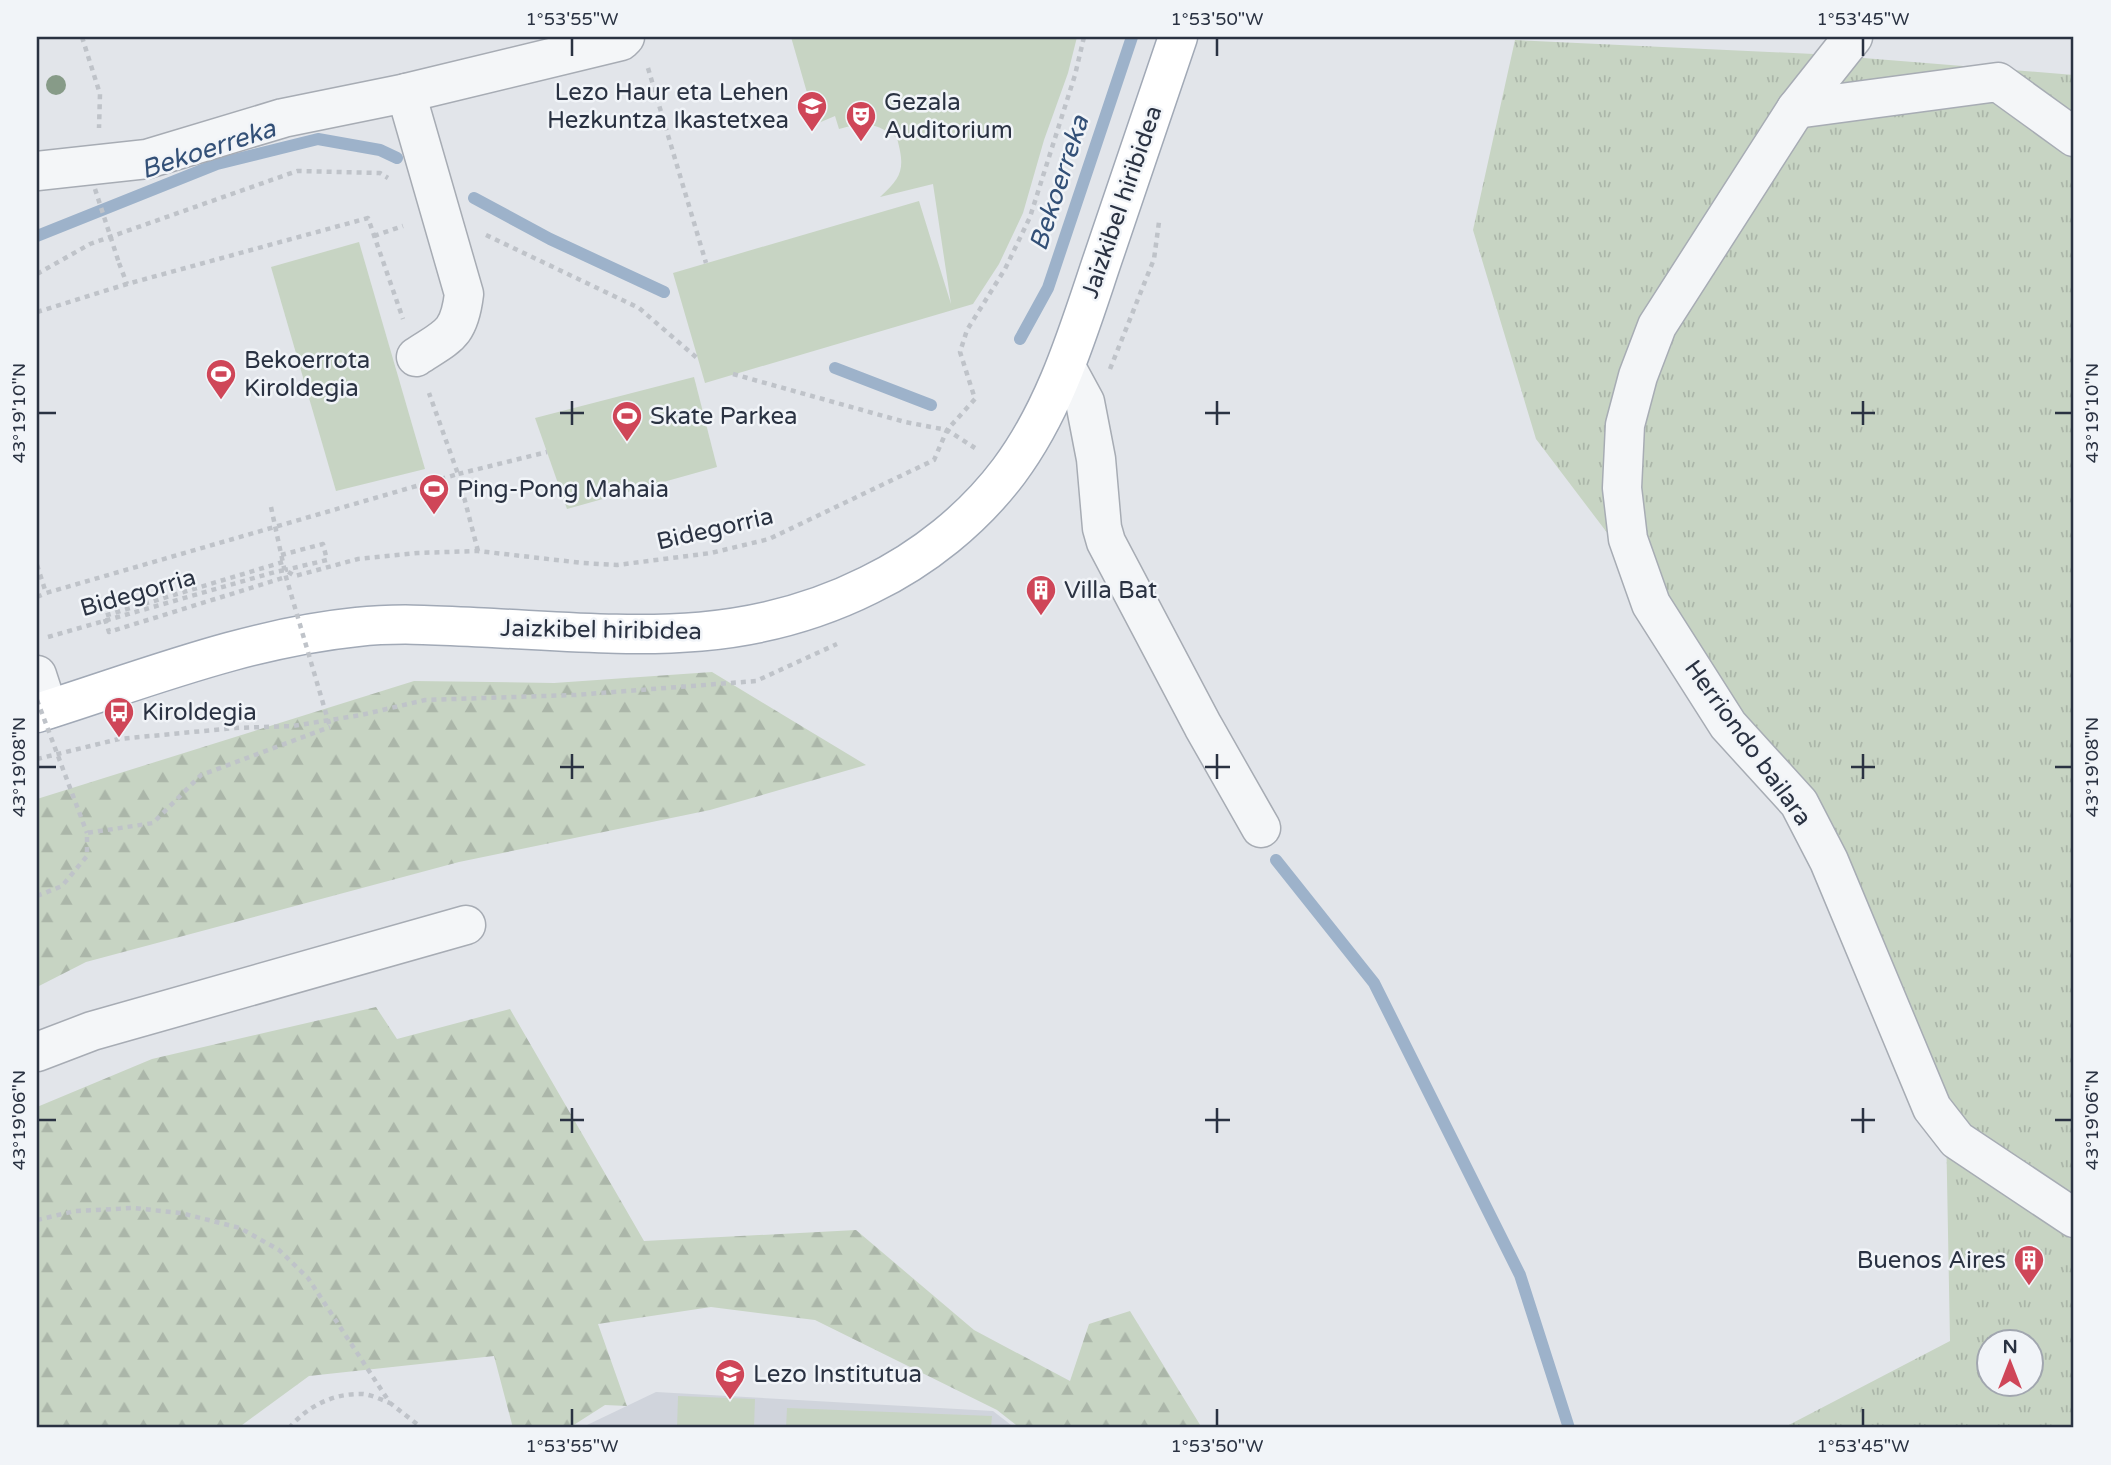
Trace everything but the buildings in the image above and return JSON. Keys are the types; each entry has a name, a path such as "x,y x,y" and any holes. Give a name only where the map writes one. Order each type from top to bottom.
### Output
{"main road":[{"name":"Jaizkibel hiribidea","path":"40,699 297,635 359,626 421,625 606,634 674,634 732,630 784,619 838,600 881,579 944,539 1008,472 1035,430 1066,367 1178,37"}],"street":[{"name":"Herriondo bailara","path":"1853,37 1796,109 1657,326 1638,376 1625,425 1622,488 1628,539 1651,604 1728,724 1799,803 1823,849 1862,937 1931,1108 1957,1140 2074,1219"},
{"path":"37,171 147,159 283,118 631,47"},
{"path":"1796,109 1998,82 2074,137"},
{"path":"406,93 464,294 462,310 453,332 416,357"},
{"path":"1066,367 1085,402 1096,459 1105,542 1261,828"},
{"path":"37,1052 92,1031 466,925"}],"path":[{"path":"82,37 100,94"},
{"name":"Bidegorria","path":"37,640 242,580 285,570 295,576 358,559 478,551 583,564 617,565 711,553 769,539 934,460 947,430 975,399 960,352 967,330 1005,269 1030,216 1075,75 1084,37"},
{"path":"631,47 706,263"},
{"path":"37,274 90,244 297,171 380,173 390,179"},
{"path":"95,189 127,284"},
{"path":"441,213 639,307 697,358"},
{"path":"37,312 127,284 368,218 458,474 478,551"},
{"path":"733,374 905,422 947,430 975,448"},
{"path":"37,597 458,474 547,452"},
{"path":"87,833 153,823 201,775 330,727 286,577 271,507"},
{"path":"281,555 323,544 327,560 285,570"},
{"path":"283,562 104,616 109,632 286,577"},
{"path":"37,565 46,593"},
{"path":"37,896 62,886 87,856 87,833 40,699"},
{"path":"37,1220 75,1211 133,1208 181,1213 240,1228 279,1250 308,1278 390,1403"},
{"path":"289,1428 302,1413 329,1398 365,1394 390,1403 422,1428"}],"shaded area":[{"name":"Lezo Institutua","path":"656,1392 993,1411 1015,1428 585,1428"}],"green space":[{"path":"791,37 1077,37 1023,213 999,264 973,304 705,383 673,273 919,201 951,304 933,184 880,197 900,171 901,157 897,138 870,125 839,129 835,116 816,124"},
{"path":"1515,40 1814,54 2074,75 2074,1428 1783,1428 1950,1341 1946,1124 1778,758 1536,439 1473,230"},
{"path":"359,242 425,469 336,491 271,267"},
{"name":"Skate Parkea","path":"694,377 717,467 567,509 535,418"},
{"path":"712,672 866,765 710,810 459,862 86,962 37,987 37,799 414,681 554,683"},
{"path":"376,1007 397,1039 510,1009 644,1241 856,1230 974,1330 1070,1381 1089,1324 1130,1311 1202,1428 1020,1428 997,1410 815,1320 711,1307 598,1324 627,1406 605,1405 569,1428 513,1428 494,1356 309,1376 238,1428 37,1428 37,1107 152,1059"},
{"path":"678,1396 755,1399 754,1428 677,1428"},
{"path":"787,1408 992,1416 991,1428 786,1428"}],"waterway":[{"name":"Bekoerreka","path":"1020,339 1048,288 1132,37"},
{"name":"Bekoerreka","path":"37,236 217,164 318,139 380,150 397,158"},
{"name":"Bekoerreka","path":"474,198 550,239 664,292"},
{"name":"Bekoerreka","path":"835,368 931,405"},
{"path":"1276,860 1374,983 1520,1275 1569,1428"}],"place":[{"name":"Lezo Haur eta Lehen Hezkuntza Ikastetxea","path":"812,133"},
{"name":"Gezala Auditorium","path":"861,143"},
{"name":"Bekoerrota Kiroldegia","path":"221,401"},
{"name":"Skate Parkea","path":"627,443"},
{"name":"Ping-Pong Mahaia","path":"434,516"},
{"name":"Villa Bat","path":"1041,617"},
{"name":"Kiroldegia","path":"119,739"},
{"name":"Buenos Aires","path":"2029,1287"},
{"name":"Lezo Institutua","path":"730,1401"}]}
